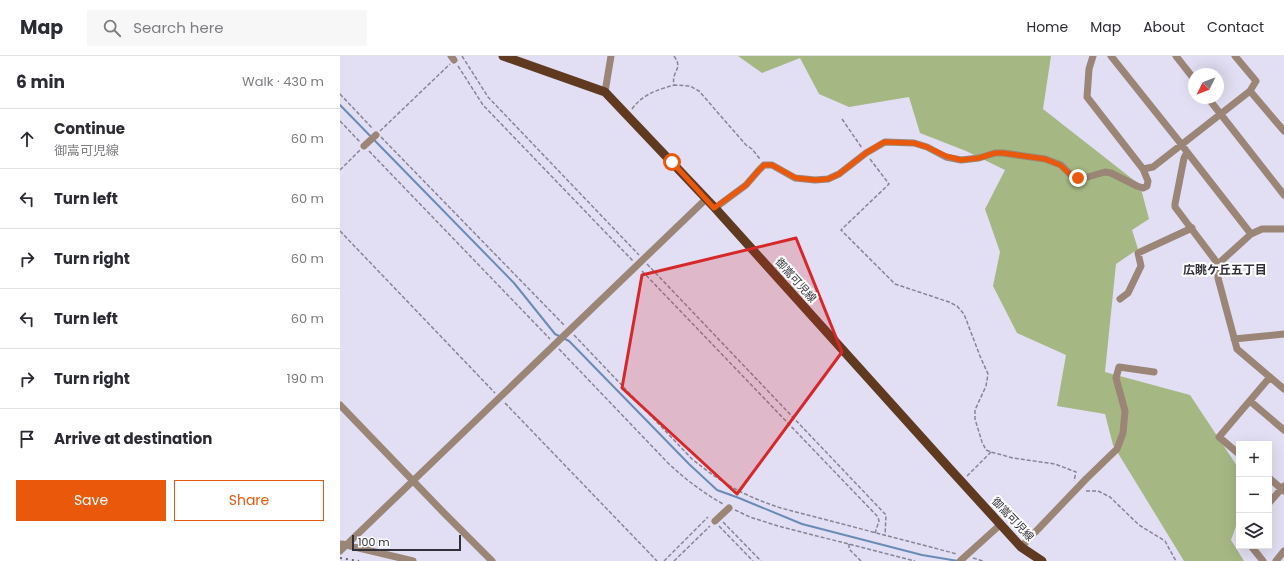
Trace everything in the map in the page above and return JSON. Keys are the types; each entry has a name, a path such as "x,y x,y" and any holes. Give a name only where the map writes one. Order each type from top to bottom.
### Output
{"main road":[{"name":"御嵩可児線","path":"504,56 605,92 706,199 1021,547 1042,561"}],"street":[{"path":"605,92 611,56"},
{"path":"714,208 746,185 764,165 772,165 796,178 823,180 839,174 866,153 884,142 914,143 946,156 961,160 979,158 995,153 1045,159 1060,165 1071,175 1078,178 1084,178 1105,172 1143,188 1147,186 1148,181 1143,169 1087,98 1089,69 1093,56"},
{"path":"1111,56 1251,234"},
{"path":"1176,56 1188,71"},
{"path":"1143,169 1153,167 1250,91 1256,81 1236,56"},
{"path":"1250,91 1283,128"},
{"path":"1213,104 1284,195"},
{"path":"366,144 377,134"},
{"path":"1186,152 1175,206 1218,264 1218,278 1237,349 1284,389"},
{"path":"340,551 343,544 414,480 706,199"},
{"path":"1120,299 1128,293 1141,266 1138,253 1192,228"},
{"path":"1218,264 1251,234 1262,229 1284,229"},
{"path":"1234,340 1284,334"},
{"path":"1021,547 1117,449 1123,433 1125,411 1116,378 1119,366 1154,372"},
{"path":"1236,451 1219,437 1270,378"},
{"path":"1250,401 1284,430"},
{"path":"340,405 492,561"},
{"path":"1272,480 1283,488 1272,500"},
{"path":"715,518 729,508"},
{"path":"963,558 972,552 1001,524"},
{"path":"343,544 413,561"},
{"path":"1253,549 1263,561"},
{"path":"1276,561 1284,551"}],"path":[{"path":"462,56 488,98 886,514 885,536"},
{"path":"674,56 679,62 679,66 674,76 674,85"},
{"path":"377,134 453,58 483,106 878,517 879,521 875,533"},
{"path":"628,115 639,99 661,88 674,85 690,86 698,91 746,145 752,149 764,165"},
{"path":"340,94 692,459 713,476 734,490 756,500 963,558"},
{"path":"842,119 889,184 841,230 895,284 950,302 957,306 964,314 988,374 986,386 975,410 975,419 986,450 1013,458 1055,464 1076,472 1074,484 1076,491 1098,490 1110,497 1139,525 1165,541 1176,561"},
{"path":"340,121 366,144 685,479 729,508 750,517 778,526 915,561"},
{"path":"340,170 366,144"},
{"path":"340,231 657,561"},
{"path":"961,481 991,452"},
{"path":"664,561 715,518"},
{"path":"674,561 715,518"},
{"path":"715,518 753,561"},
{"path":"715,518 761,561"},
{"path":"849,544 849,549 861,561"}],"highlighted area":[{"path":"796,238 842,352 737,494 622,388 642,275"}],"green space":[{"path":"738,56 1051,56 1043,109 1140,185 1149,219 1132,230 1138,249 1116,264 1105,372 1190,395 1236,464 1236,526 1231,540 1244,561 1184,561 1113,445 1105,414 1057,406 1066,355 1017,333 993,286 1000,252 985,209 1005,170 966,151 920,133 909,97 849,107 819,94 800,58 762,73"}],"waterway":[{"path":"340,105 514,283 555,334 569,341 689,464 717,490 802,524 922,555 958,561"}],"railway":[{"path":"340,558 359,561"}],"district":[{"name":"広眺ケ丘五丁目","path":"1225,270"}],"route":[{"path":"672,162 714,208 746,185 764,165 772,165 796,178 823,180 839,174 866,153 884,142 914,143 946,156 961,160 979,158 995,153 1045,159 1060,165 1071,175 1078,178"}]}
